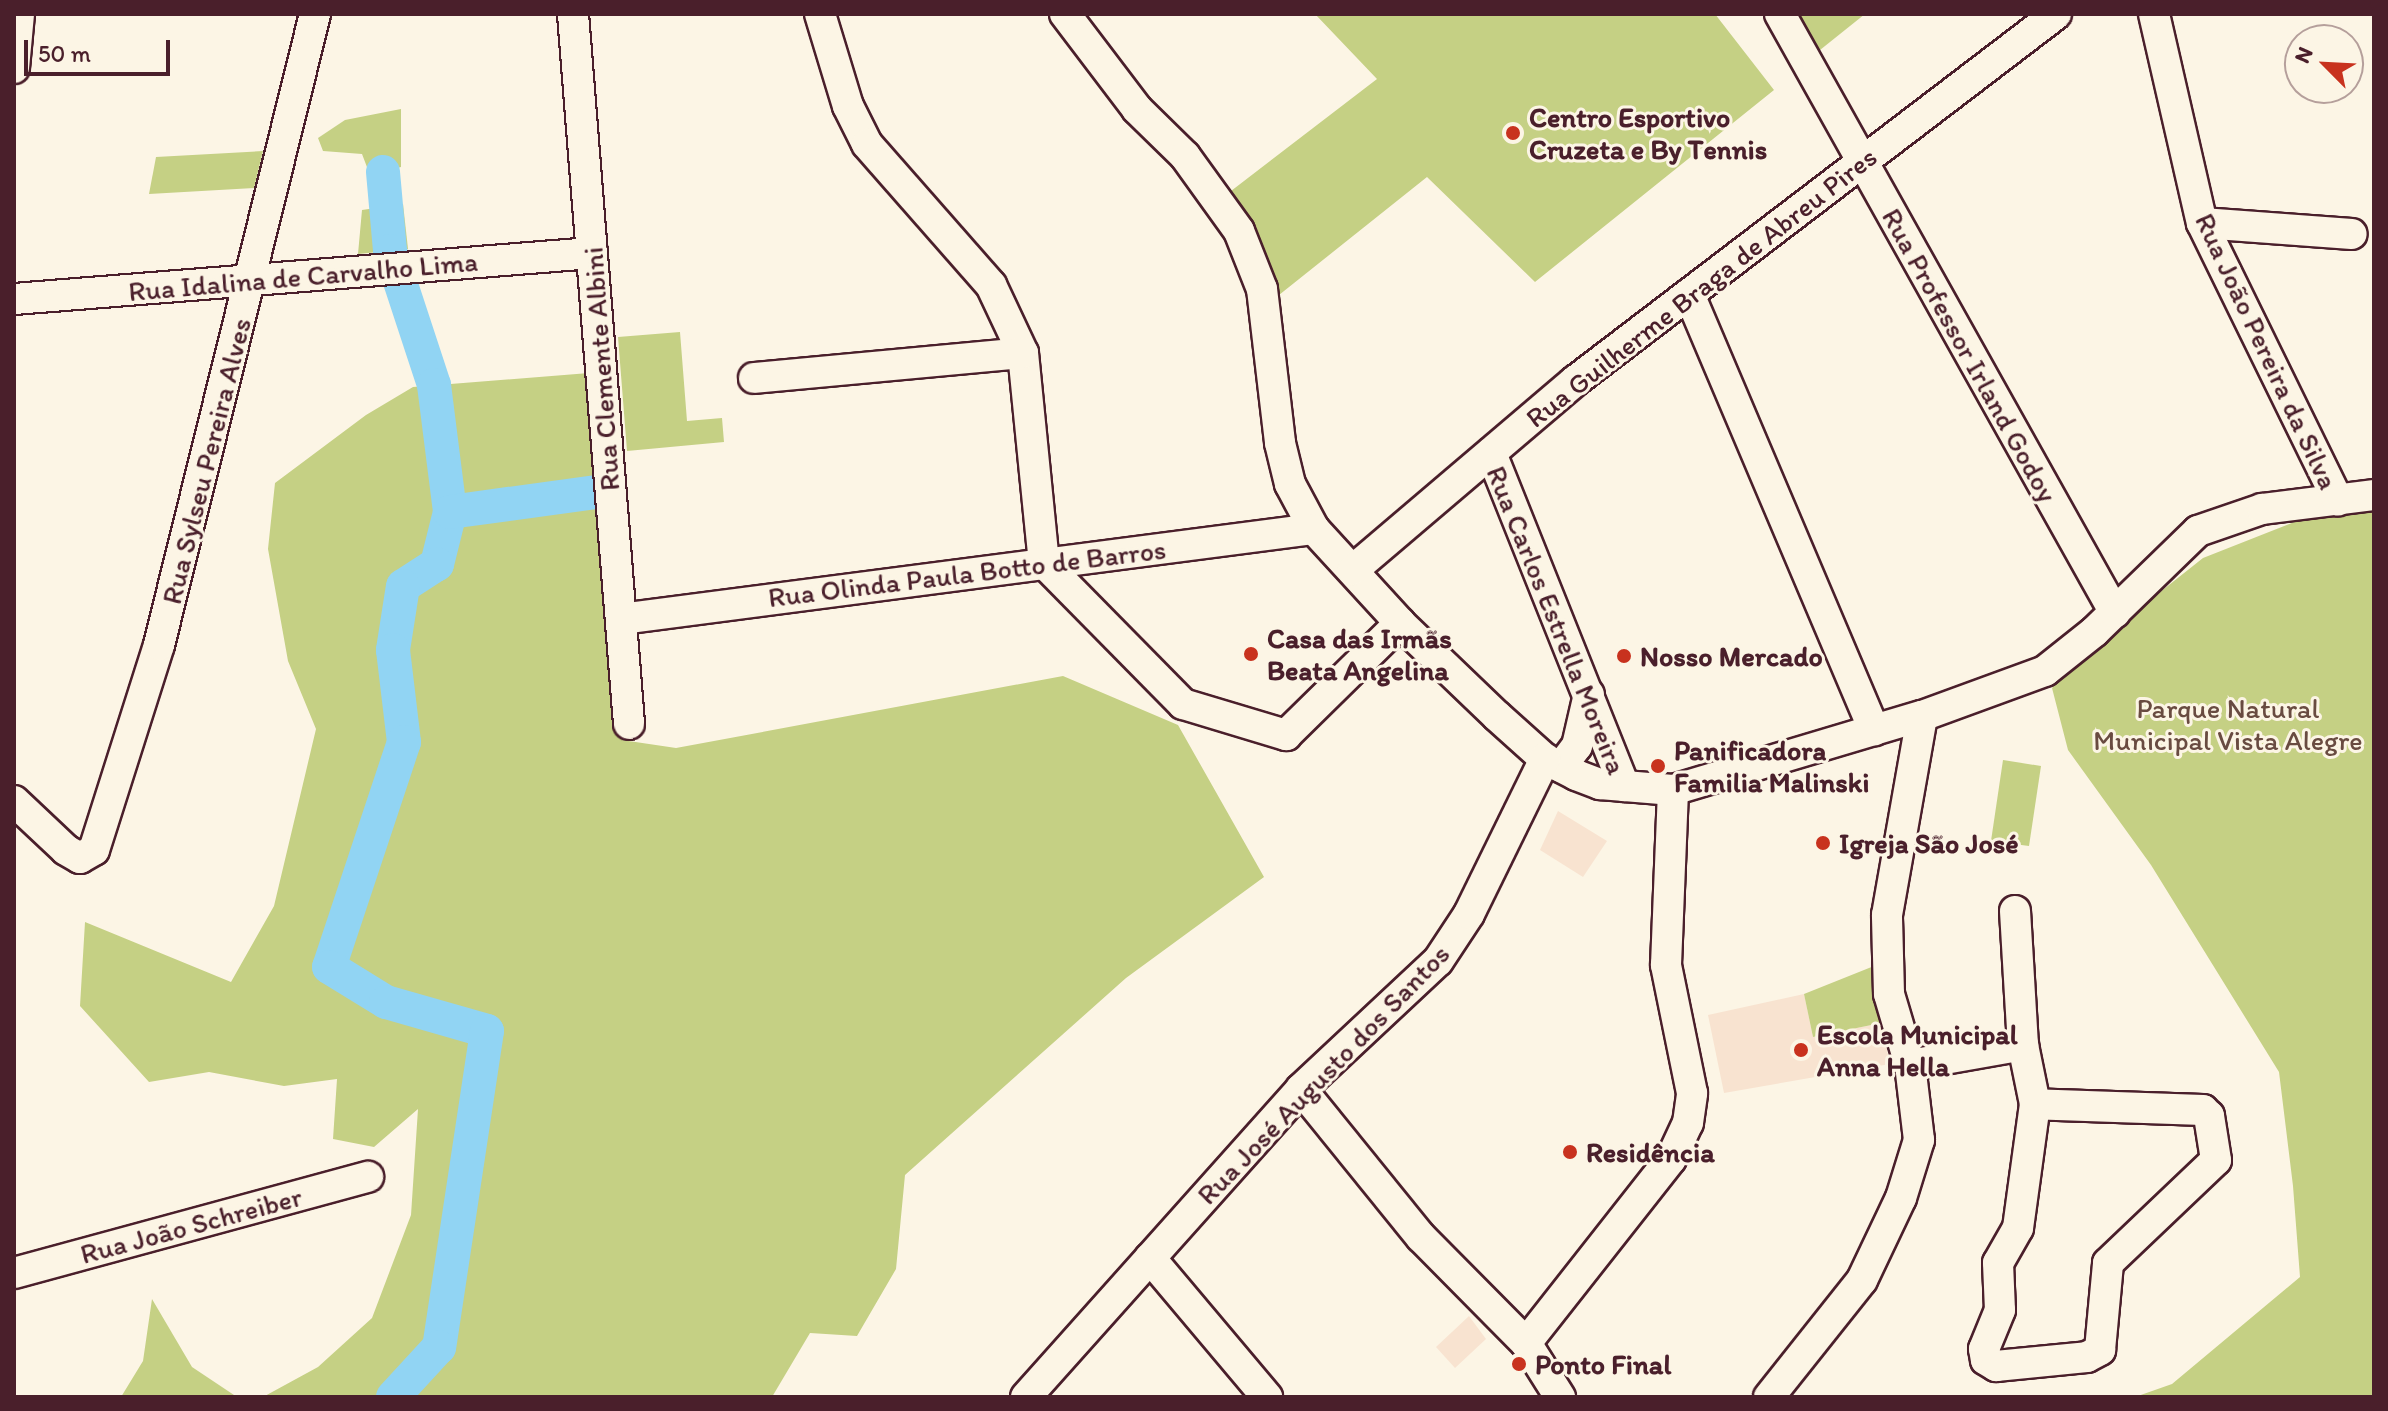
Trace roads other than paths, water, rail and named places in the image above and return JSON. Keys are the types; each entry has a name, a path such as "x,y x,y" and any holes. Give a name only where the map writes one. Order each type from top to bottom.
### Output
{"street":[{"name":"Rua Sylseu Pereira Alves","path":"14,801 80,858 94,850 159,645 252,281 315,14"},
{"name":"Rua Clemente Albini","path":"573,14 629,724"},
{"path":"820,14 848,106 867,144 991,285 1023,353 1044,563 1183,704 1286,735 1400,623"},
{"path":"1065,14 1137,109 1185,156 1239,231 1262,289 1280,443 1290,484 1314,529 1400,623 1553,763 1600,784 1673,790 1922,716 2045,671 2115,613 2198,531 2262,509 2374,495"},
{"name":"Rua Professor Irland Godoy","path":"1780,14 2115,613"},
{"name":"Rua Guilherme Braga de Abreu Pires","path":"1353,570 1491,453 1689,294 2056,14"},
{"name":"Rua João Pereira da Silva","path":"2154,14 2202,223 2338,501"},
{"path":"14,68 17,24"},
{"path":"2202,223 2352,234"},
{"name":"Rua Idalina de Carvalho Lima","path":"14,299 592,253"},
{"path":"1689,294 1874,730"},
{"path":"754,378 1023,353"},
{"name":"Rua Carlos Estrella Moreira","path":"1491,453 1624,786"},
{"name":"Rua Olinda Paula Botto de Barros","path":"621,619 1314,529"},
{"name":"Rua José Augusto dos Santos","path":"1026,1397 1301,1089 1438,961 1469,914 1553,763 1582,734 1589,692"},
{"path":"1769,1397 1862,1280 1901,1198 1919,1140 1910,1065 1889,994 1887,915 1922,716"},
{"path":"1526,1343 1671,1159 1688,1123 1692,1093 1666,965 1673,790"},
{"path":"2015,911 2023,1045 2035,1104 2018,1228 1998,1263 2000,1310 1984,1349 1986,1360 1996,1366 2087,1357 2100,1350 2108,1263 2216,1160 2209,1116 2203,1110 2035,1104"},
{"path":"1910,1065 2023,1045"},
{"path":"1301,1089 1421,1237 1526,1343 1560,1397"},
{"name":"Rua João Schreiber","path":"14,1273 368,1177"},
{"path":"1150,1258 1267,1397"}],"waterway":[{"path":"383,172 390,251 434,385 450,512 437,564 403,586 393,650 404,742 329,967 386,1002 487,1031 439,1347 393,1397"},
{"path":"450,512 611,490"}],"place":[{"name":"Centro Esportivo Cruzeta e By Tennis","path":"1513,133"},
{"name":"Casa das Irmãs Beata Angelina","path":"1251,654"},
{"name":"Nosso Mercado","path":"1624,656"},
{"name":"Panificadora Familia Malinski","path":"1658,766"},
{"name":"Igreja São José","path":"1823,843"},
{"name":"Escola Municipal Anna Hella","path":"1801,1050"},
{"name":"Residência","path":"1570,1152"},
{"name":"Ponto Final","path":"1519,1364"}],"park label":[{"name":"Parque Natural Municipal Vista Alegre","path":"2228,724"}]}
